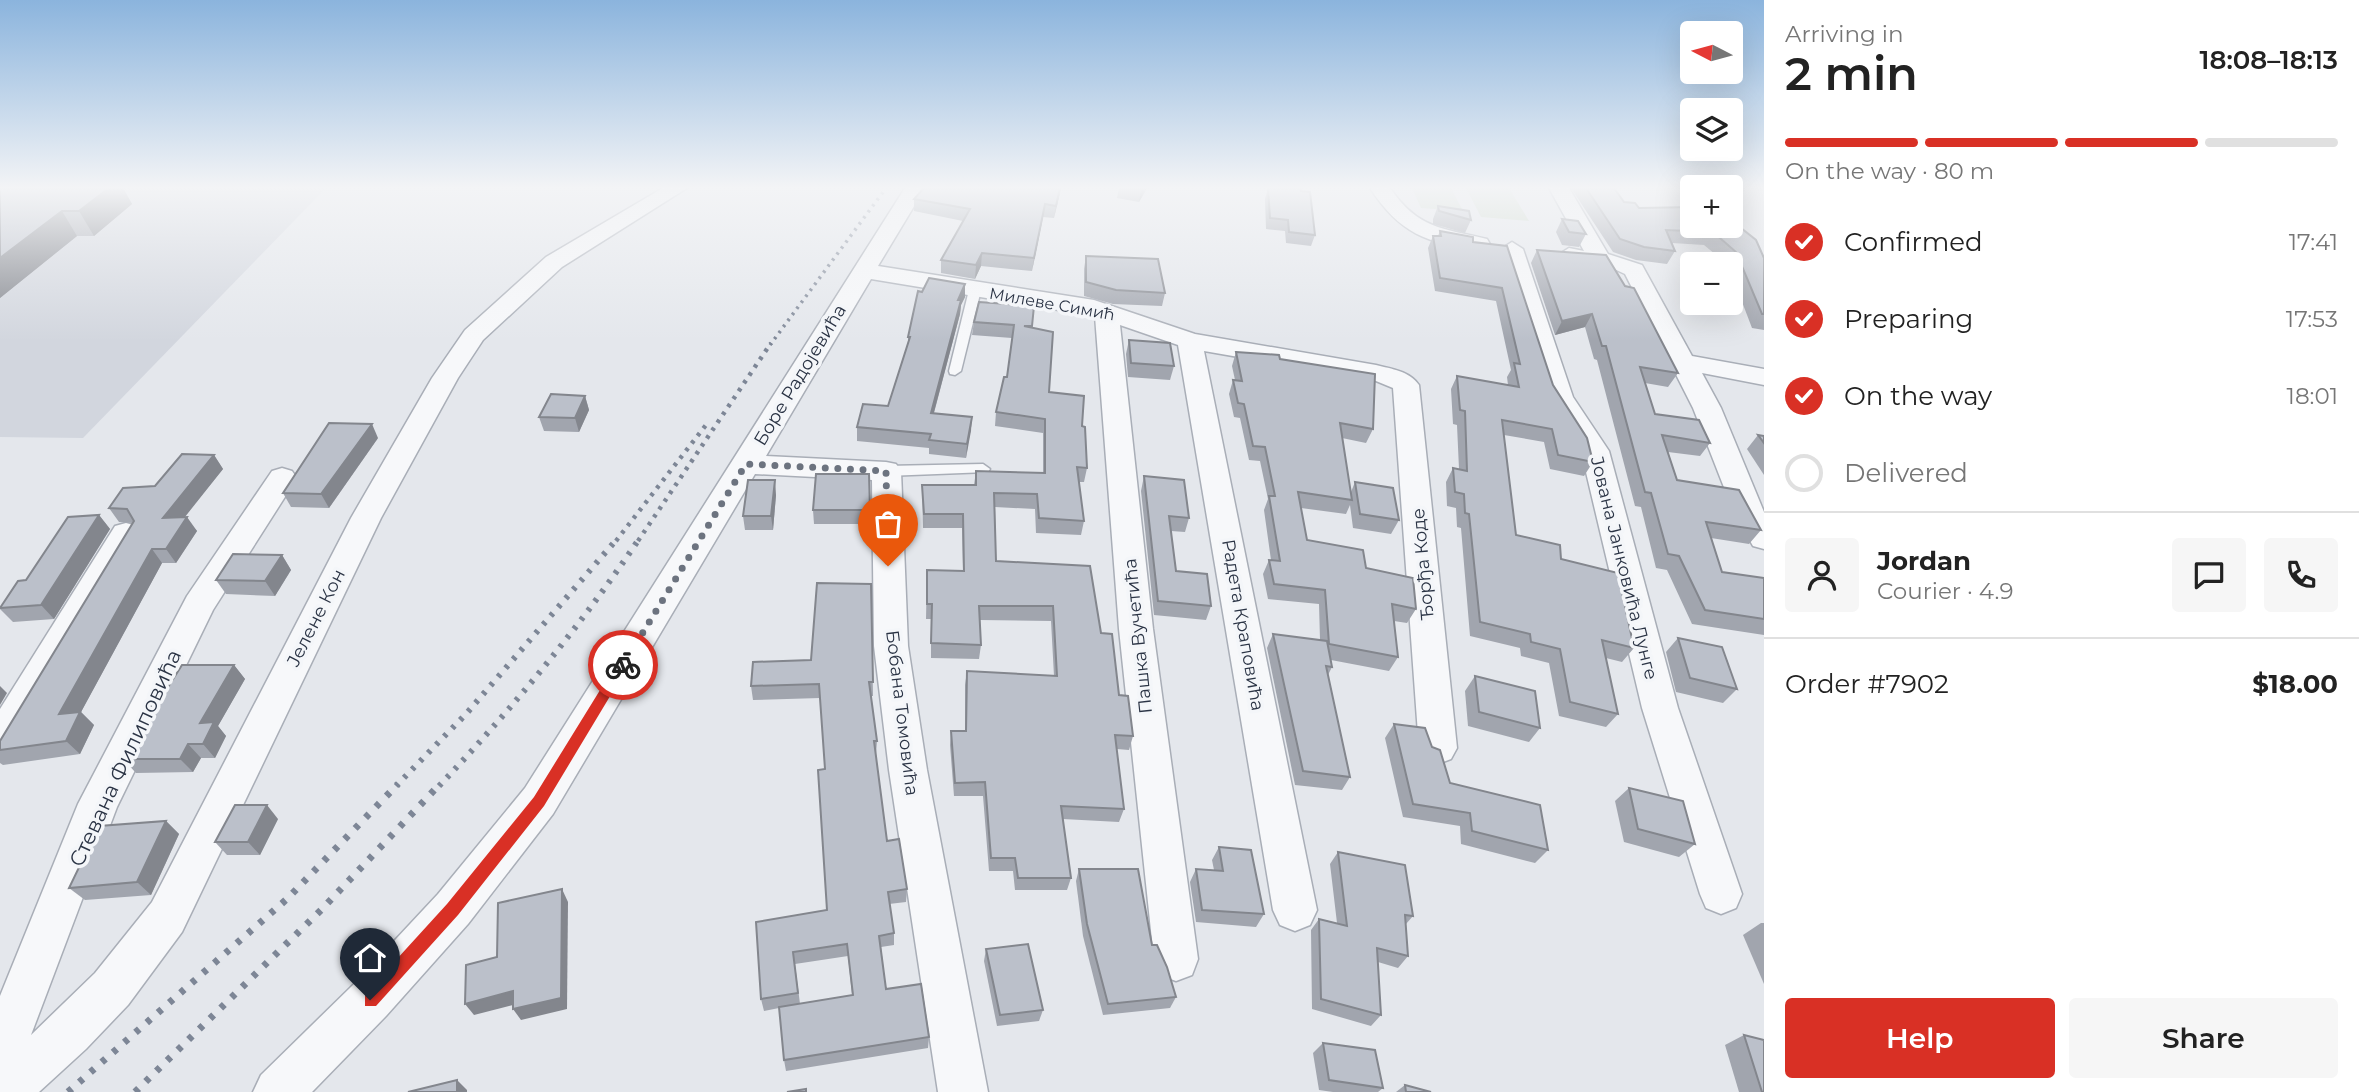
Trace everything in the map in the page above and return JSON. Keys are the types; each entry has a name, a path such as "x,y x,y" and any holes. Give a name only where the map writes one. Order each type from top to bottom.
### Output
{"street":[{"name":"Јелене Кон","path":"0,1092 73,1032 104,1000 139,959 167,917 366,518 445,378 474,335 554,262 592,239"},
{"name":"Боре Радојевића","path":"278,1092 370,1000 443,920 539,801 884,239"},
{"path":"1452,239 1608,260 1634,270 1707,408 1749,513 1764,538"},
{"path":"1594,239 1608,260"},
{"name":"Јована Јанковића Лунге","path":"1531,251 1560,398 1595,451 1660,708 1721,894"},
{"name":"Милеве Симић","path":"864,271 1107,311 1190,341 1376,373 1402,381"},
{"name":"Пашка Вучетића","path":"1107,311 1136,629 1176,959"},
{"name":"Радета Краповића","path":"1190,341 1295,910"},
{"path":"1681,362 1764,377"},
{"name":"Ђорђа Коде","path":"1402,381 1406,385 1417,496 1438,748"},
{"path":"746,464 886,471"},
{"name":"Бобана Томовића","path":"886,471 891,646 908,770 963,1092"},
{"name":"Стевана Филиповића","path":"0,1055 99,804 199,605 282,478"},
{"path":"0,742 125,534"}],"lane":[{"path":"956,371 975,290"},
{"path":"886,471 983,469"}],"shaded area":[{"path":"0,239 276,239 83,438 0,437"}],"building":[{"path":"0,239 25,239 0,258"},
{"path":"953,239 1038,239 1034,258 982,253 976,265 941,260"},
{"path":"1433,239 1473,239 1473,242 1507,246 1553,385 1587,438 1593,462 1558,455 1552,429 1502,420 1516,535 1560,545 1561,559 1618,573 1634,648 1602,640 1618,714 1570,702 1560,649 1531,642 1530,634 1480,622 1469,514 1465,513 1464,494 1455,492 1453,468 1467,471 1465,411 1460,410 1457,376 1519,387 1514,363 1520,364 1502,288 1440,278"},
{"path":"1620,239 1670,239 1675,251 1644,247"},
{"path":"1721,239 1756,240 1764,258 1762,314 1743,269 1743,252 1736,252"},
{"path":"1537,250 1606,255 1625,286 1634,288 1678,373 1640,367 1655,414 1699,420 1710,443 1662,435 1677,480 1739,490 1761,530 1706,522 1722,572 1764,578 1764,619 1705,610 1679,556 1668,554 1651,493 1645,492 1606,346 1602,346 1592,314 1562,321"},
{"path":"1086,256 1158,259 1165,293 1116,290 1086,282"},
{"path":"929,278 965,284 958,300 961,300 931,413 972,417 967,444 929,440 931,434 857,427 863,404 888,406 910,337 918,291 922,292"},
{"path":"979,302 1034,306 1032,326 1024,326 1053,332 1049,392 1084,396 1082,426 1085,427 1087,468 1077,467 1084,521 1039,518 1037,494 994,493 996,561 1090,566 1101,633 1112,634 1119,695 1128,696 1133,736 1115,735 1124,809 1061,806 1071,878 1018,878 1015,858 991,858 985,782 955,783 951,731 966,731 967,671 1057,676 1053,606 979,606 981,645 931,643 932,604 927,604 927,570 964,571 963,514 924,514 922,485 976,485 976,471 1045,473 1045,419 996,412 1004,377 1007,377 1014,325 974,322"},
{"path":"1129,340 1170,343 1174,366 1131,363"},
{"path":"1236,352 1279,355 1280,359 1375,374 1373,429 1340,423 1352,500 1298,492 1307,540 1363,550 1366,568 1413,578 1416,609 1392,604 1398,657 1329,644 1325,590 1274,584 1269,560 1280,561 1269,496 1275,496 1265,447 1253,446 1244,404 1238,403 1233,380 1242,381"},
{"path":"551,394 585,396 575,418 539,417"},
{"path":"329,423 372,424 321,494 283,493"},
{"path":"182,454 214,455 163,518 187,517 166,549 152,549 59,714 80,712 66,741 0,750 0,741 134,521 127,509 109,508 123,488 155,486"},
{"path":"816,474 869,474 870,510 813,510"},
{"path":"1144,476 1184,480 1189,518 1169,516 1176,571 1207,574 1211,606 1158,601"},
{"path":"748,480 775,480 771,516 743,516"},
{"path":"1355,482 1393,488 1399,520 1360,514"},
{"path":"99,515 41,605 0,608 18,581 26,580 68,517"},
{"path":"233,554 282,555 265,581 216,580"},
{"path":"817,583 871,584 873,682 869,682 877,741 874,741 887,841 899,839 907,889 888,892 894,933 879,936 886,989 921,984 929,1037 784,1060 779,1007 853,995 847,944 793,952 798,993 761,999 756,922 827,910 818,770 825,769 819,684 751,686 753,662 811,660"},
{"path":"1273,634 1327,641 1332,667 1326,666 1350,777 1303,771"},
{"path":"1678,638 1722,647 1737,689 1690,678"},
{"path":"182,665 234,665 200,723 214,722 203,744 188,744 180,759 123,759 151,706 156,706"},
{"path":"1475,676 1535,691 1540,728 1479,712"},
{"path":"1394,724 1425,728 1432,747 1440,750 1450,783 1540,805 1548,850 1472,831 1470,813 1413,804"},
{"path":"1629,788 1683,801 1695,844 1638,829"},
{"path":"235,805 267,805 248,842 215,842"},
{"path":"166,821 137,882 69,888 99,826"},
{"path":"1219,847 1251,850 1264,914 1202,910 1196,869 1223,871"},
{"path":"1338,852 1405,865 1413,916 1405,915 1408,956 1377,948 1381,1015 1321,999 1319,919 1347,926"},
{"path":"1079,869 1138,869 1152,945 1157,945 1176,997 1108,1004 1087,924"},
{"path":"562,889 561,998 513,1009 513,991 465,1004 466,965 497,957 498,903"},
{"path":"1028,944 1043,1010 1000,1015 986,949"},
{"path":"1744,1035 1764,1040 1764,1092 1762,1092"},
{"path":"1323,1043 1375,1050 1383,1088 1329,1080"},
{"path":"457,1080 457,1092 408,1092"},
{"path":"1405,1085 1431,1092 1406,1092"}],"railway":[{"path":"770,345 848,239"},
{"path":"638,541 771,343"},
{"path":"616,541 706,425"},
{"path":"396,786 466,714 617,539"},
{"path":"439,786 544,667 639,539"},
{"path":"68,1092 288,898 398,784"},
{"path":"135,1092 322,909 440,784"}],"way so far":[{"path":"623,665 746,464 768,468 886,471 888,566"}],"route":[{"path":"370,1000 453,909 539,801 623,665"}]}
